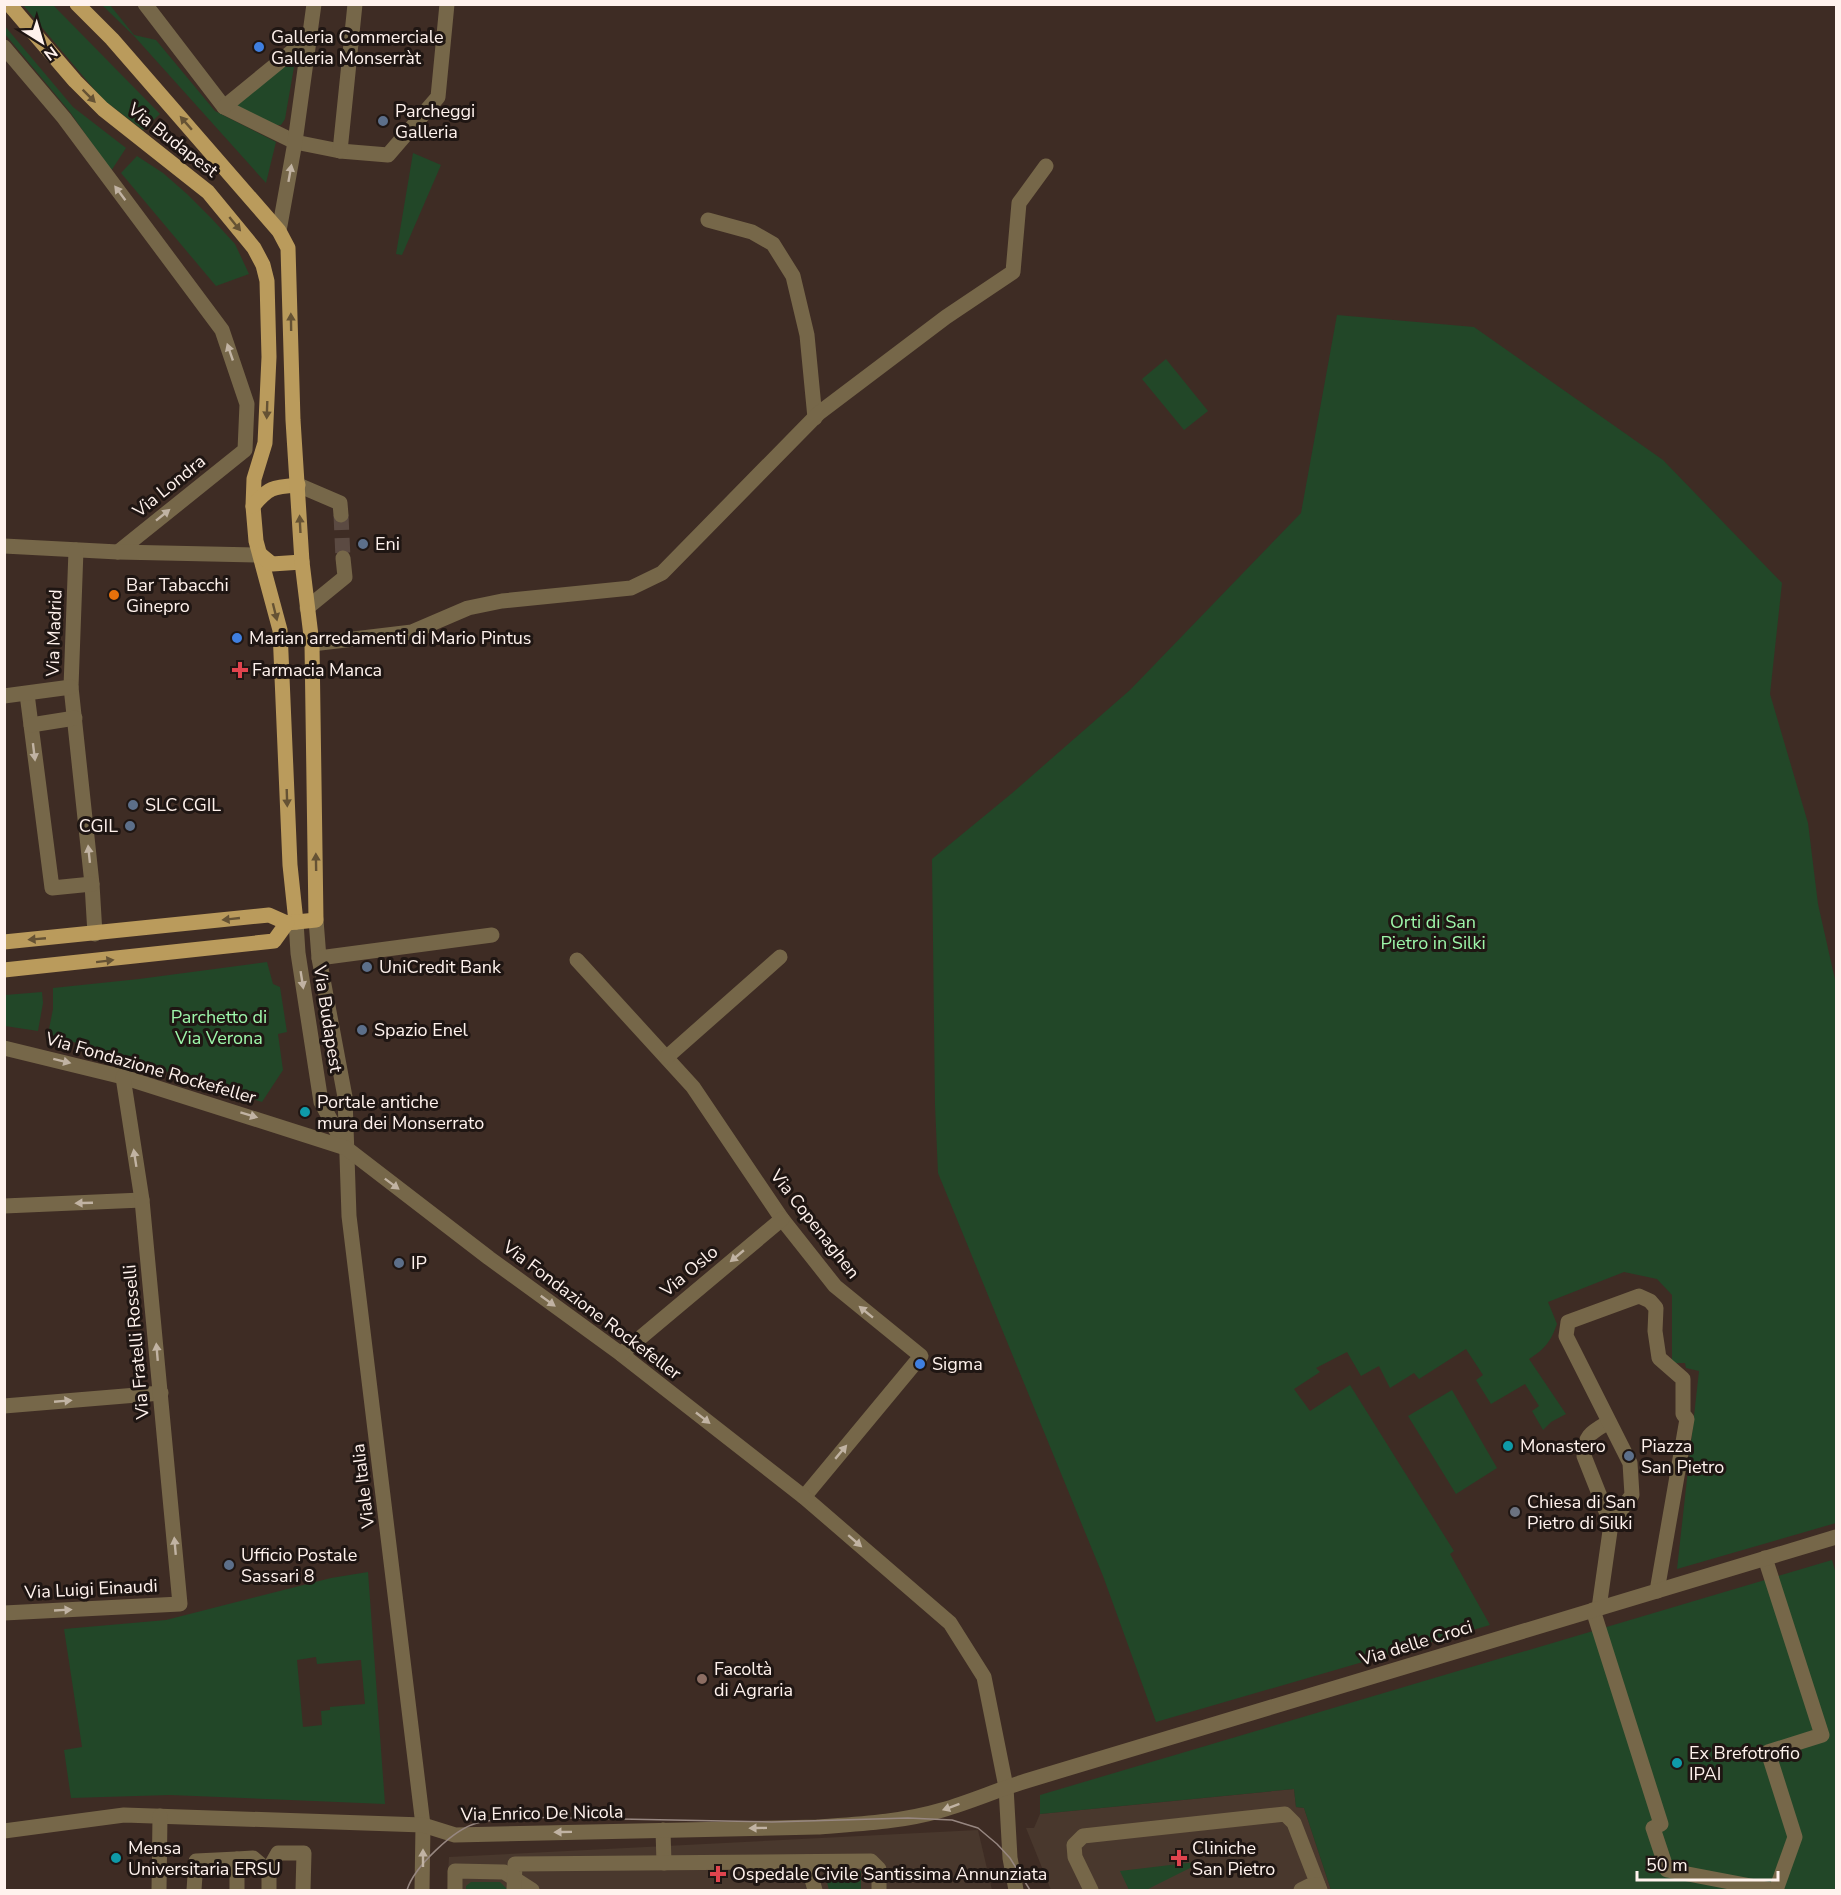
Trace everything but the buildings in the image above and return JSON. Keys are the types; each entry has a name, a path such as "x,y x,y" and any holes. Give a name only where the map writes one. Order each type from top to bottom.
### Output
{"main road":[{"name":"Via Budapest","path":"9,4 103,110 208,192 254,248 263,265 267,281 269,357 265,444 254,479 253,506 256,541 280,630 291,922"},
{"name":"Via Budapest","path":"77,4 112,39 279,231 288,248 293,420 302,562 312,644 316,920"},
{"path":"253,506 266,491 298,485"},
{"path":"261,555 272,564 302,562"},
{"path":"4,942 270,915 291,922 316,920"},
{"path":"4,970 52,967 274,941 291,922"}],"street":[{"path":"145,4 224,108 295,142 340,151 388,155 438,97 447,4"},
{"path":"279,231 295,142 314,4"},
{"path":"340,151 355,4"},
{"path":"224,108 311,36"},
{"name":"Via Londra","path":"4,47 64,118 222,330 247,404 245,450 118,552"},
{"path":"312,644 412,632 468,608 502,601 631,588 662,573 815,418 946,317 1013,272 1019,202 1046,166"},
{"path":"708,220 752,232 772,244 793,276 807,335 815,418"},
{"path":"298,485 340,502 341,515"},
{"path":"4,546 118,552 261,555"},
{"name":"Via Madrid","path":"4,696 71,687 76,550"},
{"path":"307,608 345,577 343,558"},
{"path":"71,687 92,884 95,934"},
{"path":"27,694 52,888 92,884"},
{"path":"31,725 75,718"},
{"name":"Via Budapest","path":"316,920 319,958 345,1097 346,1148"},
{"name":"Via Budapest","path":"291,922 298,953 321,1102 346,1148"},
{"path":"319,958 492,935"},
{"path":"666,1058 780,957"},
{"name":"Via Copenaghen","path":"577,960 693,1087 782,1219 834,1286 921,1356 804,1497"},
{"name":"Via Fondazione Rockefeller","path":"4,1048 123,1077 346,1148 489,1258 621,1354 804,1497 950,1623 984,1677 1006,1787 1010,1858 1016,1890"},
{"name":"Via Fratelli Rosselli","path":"123,1077 142,1200 180,1604"},
{"name":"Viale Italia","path":"346,1148 349,1216 423,1825 422,1890"},
{"path":"4,1206 142,1200"},
{"name":"Via Oslo","path":"621,1354 782,1219"},
{"path":"1657,1591 1687,1419 1683,1414 1683,1378 1659,1358 1655,1332 1656,1308 1650,1301 1639,1296 1568,1322 1566,1336 1630,1463 1632,1496 1611,1524 1596,1609 1660,1824 1653,1827 1667,1869 1774,1890 1794,1837 1768,1752 1822,1735 1765,1558"},
{"path":"4,1406 161,1393"},
{"path":"1609,1422 1588,1437 1584,1446 1584,1456 1611,1524"},
{"name":"Via delle Croci","path":"1006,1787 1836,1537"},
{"name":"Via Luigi Einaudi","path":"4,1613 180,1604"},
{"name":"Via Enrico De Nicola","path":"4,1831 124,1815 423,1825 455,1835 817,1827 908,1818 942,1810 1006,1787"},
{"path":"1091,1890 1074,1857 1074,1845 1083,1836 1285,1814 1294,1823 1312,1888"},
{"path":"159,1890 160,1816"},
{"path":"663,1830 664,1863"},
{"path":"268,1890 269,1869 278,1853 304,1853 303,1890"},
{"path":"194,1890 196,1861 253,1858 260,1864"},
{"path":"237,1859 237,1890"},
{"path":"514,1885 515,1864 871,1861 879,1869 879,1890"},
{"path":"807,1862 815,1890"},
{"path":"455,1890 455,1871 504,1872 514,1885 532,1890"}],"shaded area":[{"name":"Cliniche San Pietro","path":"1294,1789 1296,1807 1304,1808 1331,1890 1051,1890 1026,1828 1034,1828 1040,1814"},
{"name":"Ospedale Civile Santissima Annunziata","path":"978,1830 992,1890 447,1890 449,1857"}],"green space":[{"path":"23,5 53,5 160,114 143,130 105,101"},
{"path":"102,5 110,5 134,35 156,40 215,111 276,142 266,183 134,36"},
{"path":"4,25 73,107 126,148 111,171 70,112 5,34"},
{"path":"290,60 294,67 285,119 281,125 270,125 236,105"},
{"path":"413,153 441,165 402,255 396,254"},
{"path":"137,156 163,173 212,219 235,244 249,274 216,286 121,173"},
{"name":"Orti di San Pietro in Silki","path":"1337,315 1474,327 1663,460 1782,583 1770,694 1808,823 1818,904 1836,984 1836,1523 1677,1569 1699,1371 1686,1368 1685,1363 1672,1363 1672,1295 1657,1279 1624,1272 1548,1302 1557,1324 1547,1344 1529,1359 1566,1414 1551,1422 1543,1430 1532,1411 1539,1406 1525,1384 1491,1404 1476,1380 1483,1375 1466,1349 1419,1379 1414,1373 1390,1388 1379,1366 1361,1376 1347,1352 1316,1368 1320,1372 1294,1389 1310,1411 1350,1385 1454,1551 1450,1554 1490,1625 1156,1722 1103,1576 938,1173 932,859 1011,794 1130,690 1301,513"},
{"path":"1166,359 1208,411 1184,430 1142,379"},
{"name":"Parchetto di Via Verona","path":"267,962 273,984 280,987 287,1032 278,1034 283,1070 262,1102 48,1034 53,1009 53,988"},
{"path":"42,992 43,1003 38,1031 5,1026 5,995"},
{"path":"1452,1390 1497,1468 1456,1494 1408,1416"},
{"path":"1832,1560 1836,1574 1836,1890 1331,1890 1304,1808 1296,1807 1294,1789 1040,1814 1040,1795"},
{"path":"368,1572 385,1804 170,1795 71,1798 64,1750 82,1747 64,1629 166,1620 331,1578","holes":["316,1657 317,1664 361,1660 365,1704 330,1707 330,1710 321,1711 322,1725 303,1727 297,1660"]},
{"path":"1204,1861 1146,1890 1129,1890 1120,1871"},
{"path":"824,1870 861,1871 861,1890 829,1890"},
{"path":"471,1882 500,1882 508,1890 466,1890 466,1886"}],"tunnel":[{"path":"341,515 343,558"}],"tram line":[{"path":"407,1890 426,1860 457,1833 477,1823 515,1817 772,1822 908,1818 952,1820 978,1828 997,1844 1010,1858 1030,1890"}],"place":[{"name":"Galleria Commerciale Galleria Monserràt","path":"259,47"},
{"name":"Parcheggi Galleria","path":"383,121"},
{"name":"Eni","path":"363,544"},
{"name":"Bar Tabacchi Ginepro","path":"114,595"},
{"name":"Marian arredamenti di Mario Pintus","path":"237,638"},
{"name":"Farmacia Manca","path":"240,670"},
{"name":"SLC CGIL","path":"133,805"},
{"name":"CGIL","path":"130,826"},
{"name":"UniCredit Bank","path":"367,967"},
{"name":"Spazio Enel","path":"362,1030"},
{"name":"Portale antiche mura dei Monserrato","path":"305,1112"},
{"name":"IP","path":"399,1263"},
{"name":"Sigma","path":"920,1364"},
{"name":"Monastero","path":"1508,1446"},
{"name":"Piazza San Pietro","path":"1629,1456"},
{"name":"Chiesa di San Pietro di Silki","path":"1515,1512"},
{"name":"Ufficio Postale Sassari 8","path":"229,1565"},
{"name":"Facoltà di Agraria","path":"702,1679"},
{"name":"Ex Brefotrofio IPAI","path":"1677,1763"},
{"name":"Mensa Universitaria ERSU","path":"116,1858"},
{"name":"Cliniche San Pietro","path":"1179,1858"},
{"name":"Ospedale Civile Santissima Annunziata","path":"718,1874"}]}
